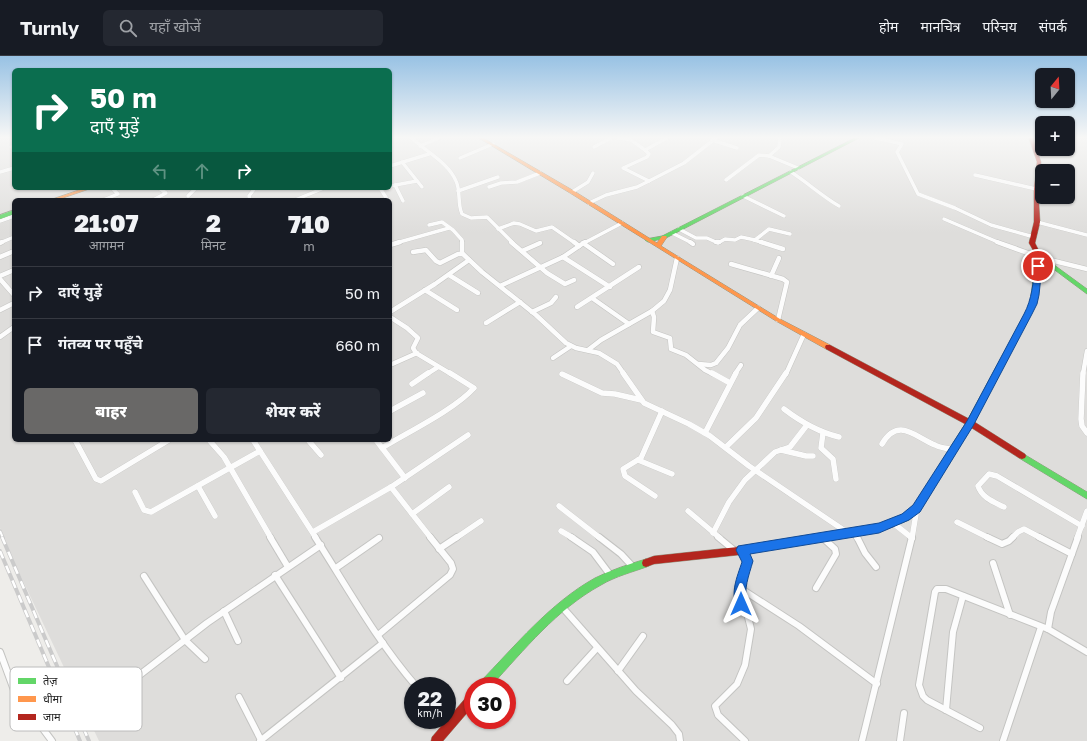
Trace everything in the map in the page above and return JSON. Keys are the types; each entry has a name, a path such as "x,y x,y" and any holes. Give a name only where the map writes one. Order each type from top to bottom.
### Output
{"main road":[{"path":"535,170 778,320 970,423 1087,496"},
{"path":"648,240 664,237 794,170"},
{"path":"58,198 84,190"},
{"path":"1036,204 1037,222 1032,243 1040,257 1087,292"},
{"path":"0,217 12,213"},
{"path":"658,246 664,237"},
{"path":"493,677 540,628 587,589 611,576 634,567 654,560 738,551 879,528 906,517 917,508 970,423 1033,304 1040,257"},
{"path":"456,714 464,706"},
{"path":"436,741 443,729"}],"street":[{"path":"408,170 422,188"},
{"path":"447,170 457,182 459,209 464,215 471,218 486,216 498,229 541,268 563,283 567,284 574,280"},
{"path":"625,170 649,181"},
{"path":"589,203 606,195 638,187 670,170"},
{"path":"726,180 739,170"},
{"path":"906,170 918,194 955,208 991,225 1034,237"},
{"path":"790,172 809,184 820,195 838,206"},
{"path":"490,187 501,183 517,182 540,173"},
{"path":"572,192 588,181 592,177 593,173"},
{"path":"975,175 1035,189"},
{"path":"458,191 498,177"},
{"path":"392,186 417,181"},
{"path":"395,185 403,201"},
{"path":"108,198 118,194 114,190"},
{"path":"158,198 166,194 161,190"},
{"path":"188,196 194,190"},
{"path":"300,198 318,190"},
{"path":"744,196 784,216"},
{"path":"0,221 12,217"},
{"path":"944,220 999,243 1040,257 1087,268"},
{"path":"429,225 441,222 449,228 462,240 462,253 469,260 571,346 599,353 617,364 641,400"},
{"path":"498,229 517,222 522,223 536,231 552,227 613,264"},
{"path":"1037,222 1087,235"},
{"path":"500,286 563,257 581,244 622,223"},
{"path":"392,245 449,228"},
{"path":"679,229 696,238 707,238 718,243 725,239 735,240 741,237 784,249"},
{"path":"754,240 769,229 790,234"},
{"path":"672,233 693,244"},
{"path":"0,243 12,238"},
{"path":"392,241 396,244"},
{"path":"522,251 540,243"},
{"path":"413,252 426,250 436,261 440,263 462,253"},
{"path":"0,257 12,252"},
{"path":"563,257 610,287"},
{"path":"588,350 661,304 668,295 677,258"},
{"path":"771,276 779,258"},
{"path":"392,311 449,275 469,260"},
{"path":"731,264 787,282 778,320"},
{"path":"577,307 639,267"},
{"path":"12,271 0,277 8,290 12,293"},
{"path":"449,275 478,293"},
{"path":"425,290 456,310"},
{"path":"532,312 551,303 556,297"},
{"path":"592,298 629,324"},
{"path":"486,324 520,302"},
{"path":"0,310 12,304"},
{"path":"698,364 711,365 716,362 728,348 740,325 758,308"},
{"path":"652,311 654,317 653,332 670,338 672,349 686,355 712,374 730,383"},
{"path":"382,448 422,425 474,390 472,386 438,367 413,350 418,338 407,328 392,318"},
{"path":"0,337 12,328"},
{"path":"726,447 756,418 785,376 804,334"},
{"path":"553,358 571,346"},
{"path":"1087,351 1083,376 1082,424 1087,433"},
{"path":"392,364 417,353"},
{"path":"705,433 721,405 730,383 741,365"},
{"path":"412,384 438,367"},
{"path":"562,374 602,393 615,394 641,400 705,433 726,447 756,471 851,532 876,567"},
{"path":"392,410 423,393"},
{"path":"784,409 807,425 823,433 839,437"},
{"path":"655,496 626,476 623,469 638,460 643,454 662,411"},
{"path":"713,533 734,493 745,480 775,452 790,447 807,425"},
{"path":"882,444 890,432 904,430 913,432 934,445 952,450"},
{"path":"823,433 821,448 833,460 836,479"},
{"path":"313,532 391,487 468,435"},
{"path":"76,442 96,479 102,481 166,442"},
{"path":"210,442 224,457 288,567"},
{"path":"254,442 336,568 383,644 408,677"},
{"path":"310,442 321,455"},
{"path":"378,442 405,478"},
{"path":"780,450 806,456 813,456"},
{"path":"135,492 144,510 148,512 260,451"},
{"path":"638,460 672,474"},
{"path":"1004,507 984,496 978,489 978,486 989,474 997,476 1082,526"},
{"path":"198,486 215,516"},
{"path":"378,635 452,573 454,569 451,562 391,487"},
{"path":"412,514 449,487"},
{"path":"559,506 621,554 634,567"},
{"path":"862,741 878,684 912,538 917,508"},
{"path":"688,512 738,551 748,561 740,588 739,598 747,613 751,629 745,665 737,684 715,706 718,715 745,741"},
{"path":"1002,741 1087,512"},
{"path":"440,549 481,521"},
{"path":"957,522 1002,544 1008,542 1019,530 1024,529 1072,554"},
{"path":"893,523 912,538"},
{"path":"561,531 579,541 593,552 611,576"},
{"path":"336,568 379,538"},
{"path":"816,588 836,554 835,549 823,538"},
{"path":"142,673 224,611 321,545"},
{"path":"993,563 1010,615"},
{"path":"275,575 341,678"},
{"path":"144,576 185,640 205,659"},
{"path":"740,588 799,626 878,684"},
{"path":"980,728 927,700 923,696 919,686 934,592 940,589 963,596 1044,628 1087,652"},
{"path":"946,710 953,632 963,596"},
{"path":"563,608 618,671 672,725 679,734 680,741"},
{"path":"224,611 238,641"},
{"path":"618,671 643,636"},
{"path":"239,697 261,741 383,644"},
{"path":"567,681 597,648"},
{"path":"0,652 10,679"},
{"path":"900,741 904,713"},
{"path":"45,731 52,741"}],"shaded area":[{"path":"0,170 12,170 12,190 392,190 392,170 1035,170 1035,204 1075,204 1075,170 1087,170 1087,741 99,741 94,731 142,731 142,667 64,667 13,560 0,528"}],"railway":[{"path":"0,531 3,538"},
{"path":"2,537 57,667"},
{"path":"0,551 49,667"},
{"path":"76,731 80,741"},
{"path":"85,731 89,741"}],"traffic: fast":[{"path":"648,240 664,237 795,170"},
{"path":"0,217 12,213"},
{"path":"892,523 906,517 917,508 970,423 1033,304 1039,256"},
{"path":"1046,261 1087,292"},
{"path":"1022,456 1087,496"},
{"path":"493,677 552,616 582,591 609,576 646,563"}],"traffic: slow":[{"path":"535,170 658,246 664,237"},
{"path":"58,198 84,190"},
{"path":"658,246 778,320 828,347"}],"traffic: jam":[{"path":"1038,170 1036,189 1037,222 1032,243 1039,256 1046,261"},
{"path":"828,347 970,423 1022,456"},
{"path":"646,563 654,560 738,551 879,528 892,523"},
{"path":"436,741 464,708"}],"route":[{"path":"741,604 739,598 741,585 748,561 742,550 879,528 906,517 917,508 970,423 1028,314 1033,304 1035,295 1038,266"}]}
